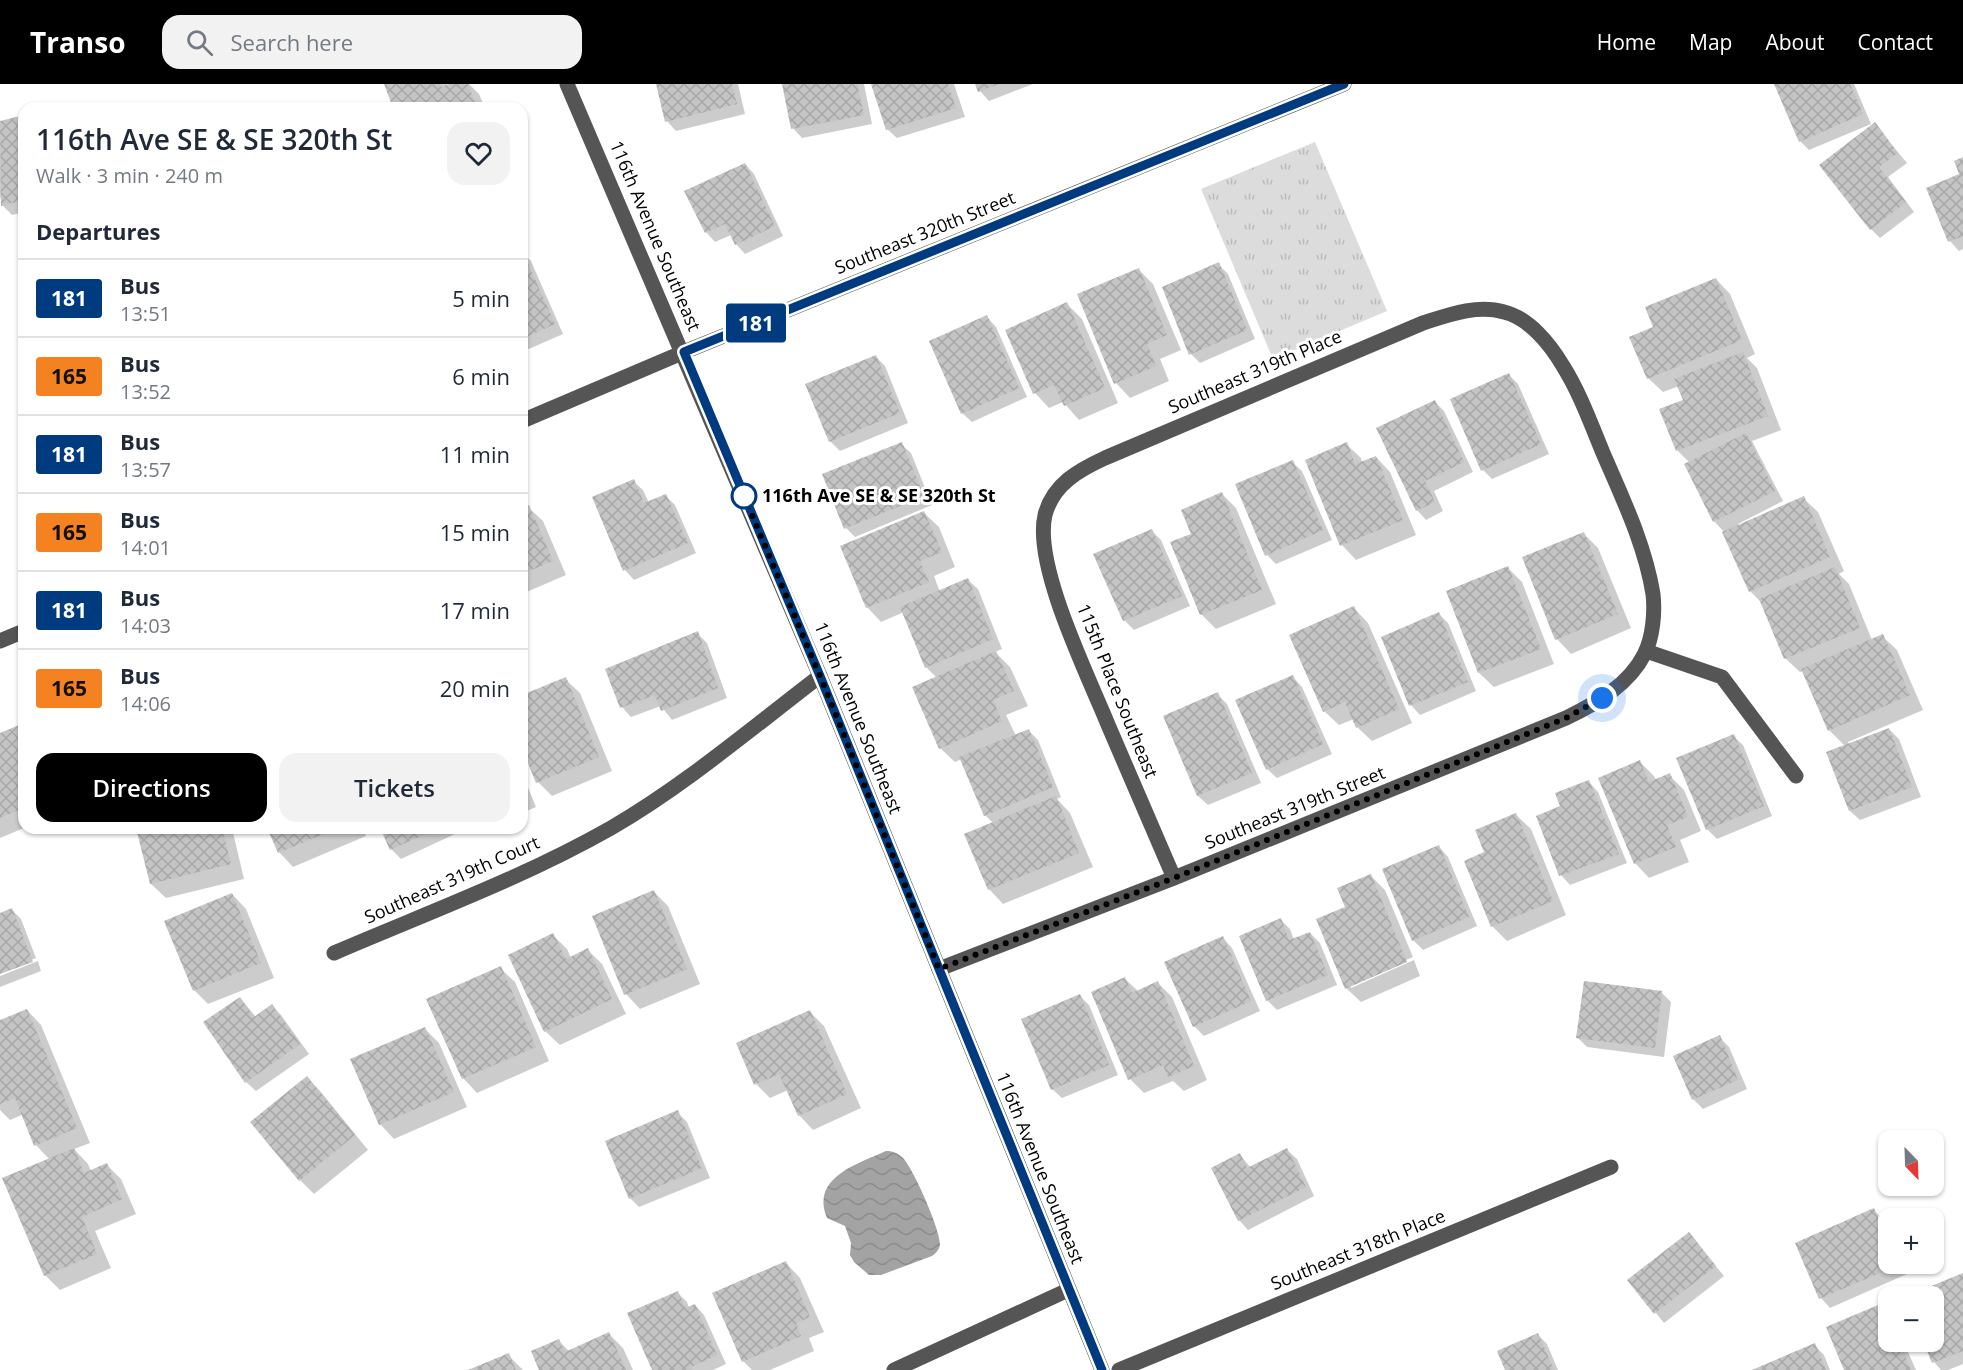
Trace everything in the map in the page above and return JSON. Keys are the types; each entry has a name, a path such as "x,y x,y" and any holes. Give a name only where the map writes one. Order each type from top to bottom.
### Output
{"street":[{"name":"116th Avenue Southeast","path":"567,84 684,352 820,676 1102,1370"},
{"name":"Southeast 320th Street","path":"528,418 684,352 1344,84"},
{"name":"Southeast 319th Place","path":"1046,514 1059,488 1071,476 1123,450 1424,323 1452,314 1479,310 1504,312"},
{"name":"Southeast 319th Street","path":"939,969 1174,878 1566,718 1614,691 1631,675 1646,651 1653,623 1653,596 1644,556 1631,519 1579,396 1563,365 1544,340 1526,323 1504,312"},
{"name":"115th Place Southeast","path":"1046,514 1044,534 1047,561 1064,617 1174,878"},
{"path":"0,641 18,634"},
{"path":"1646,651 1722,676 1796,776"},
{"name":"Southeast 319th Court","path":"334,953 538,866 610,828 665,794 820,676"},
{"name":"Southeast 318th Place","path":"1119,1370 1611,1167"},
{"path":"894,1370 1068,1290"}],"green space":[{"path":"1315,142 1387,311 1273,359 1201,189"}],"water":[{"path":"886,1151 895,1153 908,1164 926,1200 940,1245 932,1256 881,1275 869,1275 854,1262 850,1255 851,1243 845,1226 827,1218 824,1204 825,1192 840,1174"}],"building":[{"path":"384,84 440,84 441,87 449,84 468,84 475,102 391,102"},
{"path":"656,84 732,84 737,104 665,122"},
{"path":"782,84 857,84 864,115 791,129"},
{"path":"871,84 948,84 956,108 886,130"},
{"path":"975,84 999,84 978,92"},
{"path":"1774,84 1850,84 1863,114 1799,142"},
{"path":"18,116 18,202 1,206 0,121"},
{"path":"1875,122 1898,153 1879,167 1906,202 1870,230 1819,165"},
{"path":"1963,157 1963,236 1948,242 1926,188 1959,174 1954,161"},
{"path":"745,163 775,226 735,245 725,224 705,233 684,191"},
{"path":"1219,262 1247,330 1189,355 1162,287"},
{"path":"528,263 555,324 528,336"},
{"path":"1139,268 1167,335 1147,344 1156,366 1114,384 1077,294"},
{"path":"1716,278 1742,340 1647,379 1629,337 1653,327 1645,307"},
{"path":"1067,302 1105,388 1064,406 1054,385 1033,394 1005,330"},
{"path":"987,315 1019,388 961,414 929,341"},
{"path":"1743,352 1768,416 1676,451 1659,409 1683,400 1674,379"},
{"path":"876,355 900,413 829,442 805,384"},
{"path":"1509,373 1541,444 1481,471 1450,399"},
{"path":"1435,400 1464,462 1425,481 1435,502 1416,511 1376,428"},
{"path":"1746,433 1775,491 1713,522 1684,464"},
{"path":"902,442 924,496 844,529 822,474"},
{"path":"1347,442 1355,464 1376,456 1403,520 1340,546 1305,460"},
{"path":"1293,460 1323,530 1265,556 1235,484"},
{"path":"634,479 644,503 666,494 688,543 623,571 592,497"},
{"path":"1222,492 1262,590 1200,615 1170,542 1191,534 1181,510"},
{"path":"1804,496 1830,557 1749,592 1722,532"},
{"path":"528,505 553,561 528,571"},
{"path":"924,511 942,552 920,561 929,582 866,608 840,546"},
{"path":"1152,529 1182,596 1123,621 1093,554"},
{"path":"1584,532 1618,614 1555,640 1522,557"},
{"path":"1508,566 1541,649 1478,673 1446,591"},
{"path":"1835,567 1860,628 1784,659 1759,599"},
{"path":"968,578 993,639 925,668 900,607"},
{"path":"1354,606 1399,709 1356,728 1345,702 1323,712 1289,635"},
{"path":"1439,612 1468,682 1409,706 1381,637"},
{"path":"698,631 718,688 661,711 655,695 620,708 605,669"},
{"path":"1883,634 1910,695 1828,731 1801,669"},
{"path":"996,651 1014,691 993,700 1002,721 939,749 912,687"},
{"path":"1293,675 1323,744 1266,770 1235,700"},
{"path":"566,677 599,757 536,783 528,763 528,693"},
{"path":"1218,692 1252,773 1197,796 1163,716"},
{"path":"18,726 18,810 0,818 0,733"},
{"path":"1889,728 1912,787 1849,811 1826,752"},
{"path":"1029,729 1053,787 984,816 959,757"},
{"path":"1734,734 1764,806 1706,830 1676,758"},
{"path":"1640,760 1649,782 1670,773 1688,817 1667,825 1676,847 1634,864 1598,778"},
{"path":"1589,780 1619,854 1559,876 1536,816 1560,806 1555,793"},
{"path":"1056,796 1079,853 988,890 964,834"},
{"path":"1516,813 1553,901 1491,927 1464,861 1484,852 1475,830"},
{"path":"138,834 224,834 231,864 150,884"},
{"path":"270,834 324,834 278,853"},
{"path":"383,834 426,834 390,850"},
{"path":"1439,845 1469,917 1412,941 1382,869"},
{"path":"1371,874 1407,962 1345,989 1316,919 1345,907 1337,888"},
{"path":"654,890 687,969 624,995 592,916"},
{"path":"232,893 261,963 193,991 164,921"},
{"path":"12,908 33,962 0,974 0,913"},
{"path":"1281,918 1289,940 1310,932 1328,975 1266,1001 1239,936"},
{"path":"553,933 566,959 588,948 612,999 544,1032 508,955"},
{"path":"1223,936 1251,1001 1193,1027 1164,962"},
{"path":"501,966 536,1047 462,1079 426,999"},
{"path":"1125,977 1132,993 1158,981 1194,1066 1168,1077 1163,1065 1128,1080 1091,992"},
{"path":"1584,981 1662,991 1655,1048 1576,1038"},
{"path":"1080,994 1109,1065 1051,1090 1021,1019"},
{"path":"240,997 254,1017 272,1004 300,1044 245,1083 203,1022"},
{"path":"27,1009 77,1128 34,1146 15,1098 0,1104 0,1020"},
{"path":"810,1010 847,1094 798,1116 779,1074 754,1085 736,1043"},
{"path":"425,1027 454,1092 379,1125 350,1059"},
{"path":"1720,1035 1738,1080 1692,1100 1673,1056"},
{"path":"307,1076 355,1135 299,1181 250,1122"},
{"path":"678,1110 702,1168 629,1199 605,1141"},
{"path":"74,1148 84,1173 107,1163 122,1199 82,1217 97,1254 44,1276 2,1178"},
{"path":"1287,1148 1306,1187 1238,1221 1211,1168 1240,1153 1247,1168"},
{"path":"1874,1208 1878,1217 1878,1274 1819,1299 1795,1243"},
{"path":"1689,1232 1716,1266 1654,1314 1627,1280"},
{"path":"786,1261 810,1317 796,1323 801,1336 742,1362 712,1293"},
{"path":"1963,1273 1963,1351 1932,1363 1928,1352 1944,1352 1944,1286 1931,1286"},
{"path":"678,1291 685,1308 695,1304 717,1355 691,1367 692,1370 652,1370 627,1313"},
{"path":"1878,1305 1878,1352 1904,1352 1911,1370 1844,1370 1826,1327"},
{"path":"609,1332 626,1370 539,1370 531,1351 559,1339 565,1352"},
{"path":"1538,1333 1554,1370 1505,1370 1497,1351"},
{"path":"1815,1343 1826,1370 1752,1370"},
{"path":"509,1353 516,1370 468,1370"}],"bus line":[{"name":"181","path":"1102,1370 820,676 684,352 1344,84"}],"place":[{"name":"116th Ave SE & SE 320th St","path":"744,496"}],"route":[{"path":"744,496 939,969 1174,878 1566,718 1602,698"}]}
